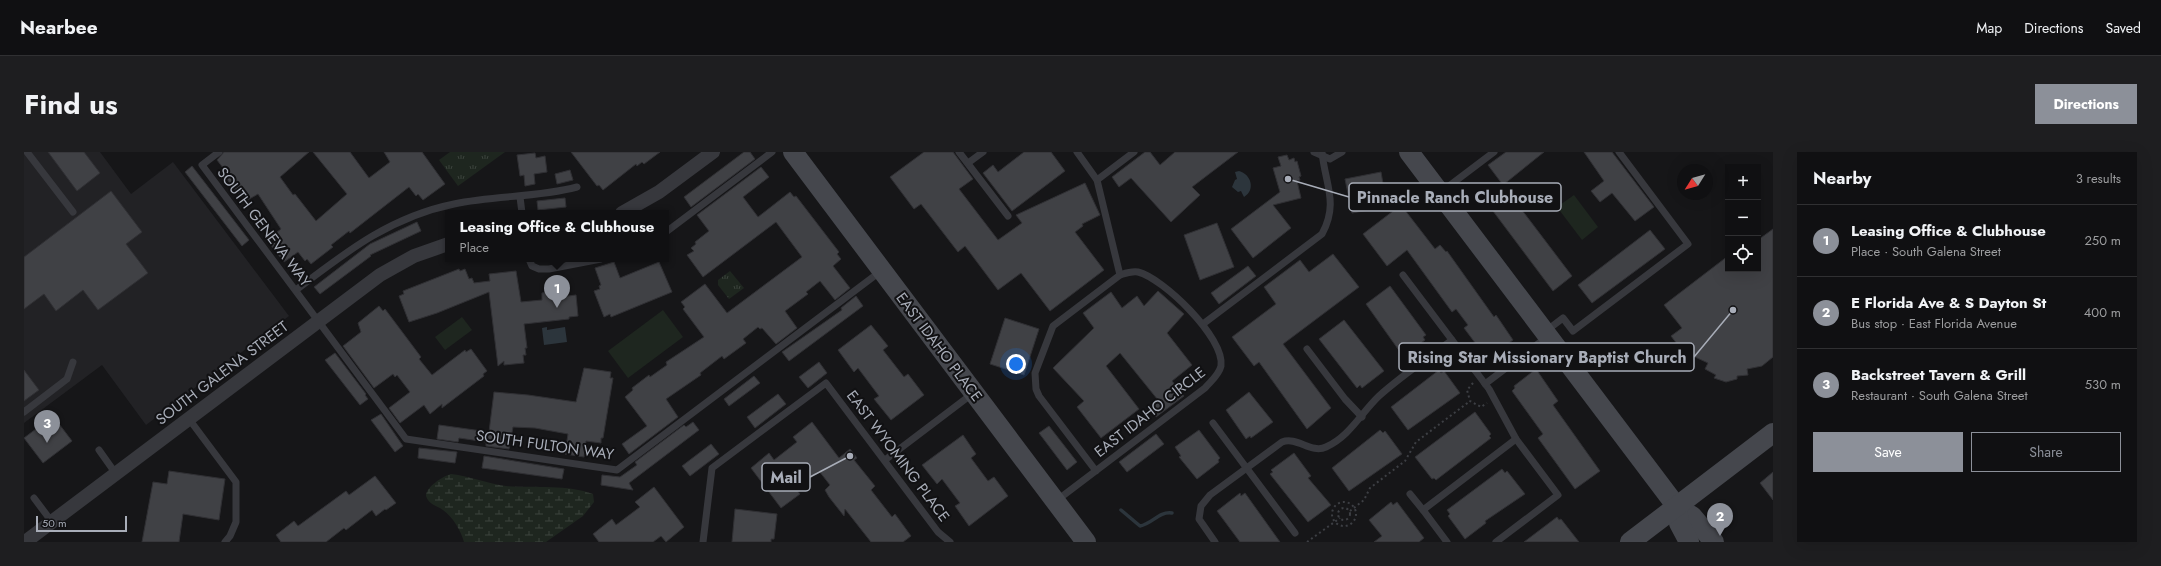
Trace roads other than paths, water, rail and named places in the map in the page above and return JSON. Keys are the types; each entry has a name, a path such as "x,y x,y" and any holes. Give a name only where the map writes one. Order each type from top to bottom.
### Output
{"street":[{"path":"627,210 658,192 712,152"},
{"name":"EAST IDAHO PLACE","path":"792,152 1086,542"},
{"path":"1409,152 1676,507 1692,516 1714,542"},
{"name":"SOUTH GALENA STREET","path":"25,542 318,321 394,266 420,253 445,245"},
{"path":"1630,542 1773,433"},
{"path":"1676,507 1680,528 1689,542"}],"lane":[{"path":"27,152 73,212"},
{"name":"SOUTH GENEVA WAY","path":"219,152 202,165 318,321"},
{"path":"669,230 772,152"},
{"path":"960,152 1008,216"},
{"path":"968,163 983,152"},
{"path":"1077,152 1097,180 1120,275"},
{"path":"1097,180 1134,152"},
{"path":"1314,152 1322,154 1330,159 1342,152"},
{"path":"1440,193 1494,152"},
{"path":"1485,384 1546,334 1563,318 1572,331 1688,244 1619,152"},
{"path":"1203,324 1322,234 1330,216 1331,197 1322,154"},
{"path":"296,290 354,246 402,220 453,204 520,197 577,187"},
{"path":"520,197 522,210"},
{"path":"531,262 535,268 543,269 584,262"},
{"name":"SOUTH FULTON WAY","path":"318,321 406,439 617,470 881,271"},
{"name":"EAST IDAHO CIRCLE","path":"1055,501 1096,471 1215,378 1221,365 1221,360 1203,324 1189,308 1144,275 1132,271 1120,275 1053,326 1035,373 1036,389 1039,396 1096,471"},
{"path":"1403,275 1485,384 1516,439 1558,495 1496,542"},
{"path":"1214,542 1200,522 1199,515 1201,506 1207,497 1286,440 1316,448 1326,447 1352,428 1376,399 1388,388 1452,340"},
{"path":"1307,349 1344,399 1362,417"},
{"path":"24,412 67,380 73,362"},
{"name":"EAST WYOMING PLACE","path":"703,542 712,468 826,383 938,532 950,542"},
{"path":"885,460 974,393"},
{"path":"189,419 236,482 236,522 230,536 225,542"},
{"path":"1213,423 1295,532"},
{"path":"1423,510 1516,439"},
{"path":"98,450 116,474"},
{"path":"1410,494 1447,542"},
{"path":"34,498 52,522"}],"waterway":[{"path":"1121,510 1140,526 1163,514 1172,513"}],"place":[{"name":"Pinnacle Ranch Clubhouse","path":"1288,179"},
{"name":"Leasing Office & Clubhouse","path":"557,308"},
{"name":"Rising Star Missionary Baptist Church","path":"1733,310"},
{"name":"Backstreet Tavern & Grill","path":"47,443"},
{"name":"Mail","path":"850,456"},
{"name":"E Florida Ave & S Dayton St","path":"1720,536"}]}
